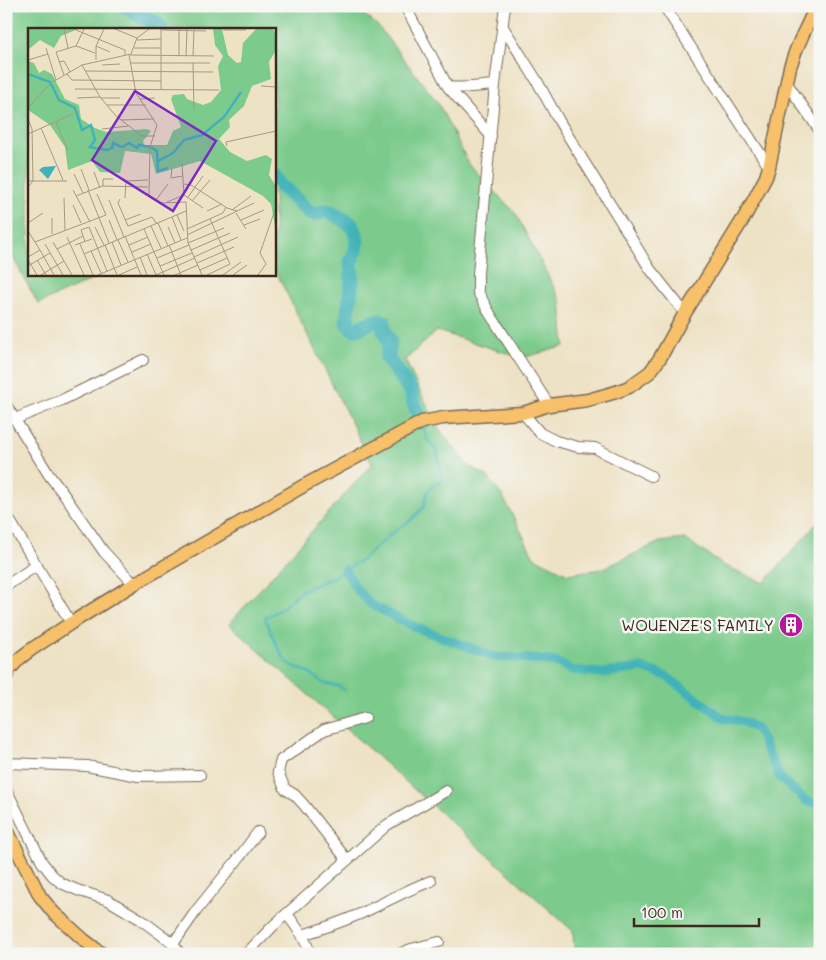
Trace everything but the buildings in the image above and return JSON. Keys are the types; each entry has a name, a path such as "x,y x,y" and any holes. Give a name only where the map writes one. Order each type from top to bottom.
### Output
{"main road":[{"path":"6,677 8,671 20,658 71,623 134,584 304,485 422,422 443,418 523,413 549,405 588,400 629,388 650,372 745,216 766,177 786,82 796,50 813,13 819,6"},
{"path":"6,828 40,896 53,912 102,954"}],"street":[{"path":"406,6 448,87 490,136"},
{"path":"505,6 490,136 478,292 490,314 549,405"},
{"path":"664,6 769,167"},
{"path":"503,27 650,269 685,313"},
{"path":"786,82 820,131"},
{"path":"448,87 495,85"},
{"path":"15,419 62,400 143,360"},
{"path":"6,405 50,475 104,552 134,584"},
{"path":"523,413 540,433 556,441 578,447 595,448 651,476"},
{"path":"6,514 71,623"},
{"path":"6,586 37,565"},
{"path":"347,860 304,805 295,795 285,789 278,772 281,760 324,730 366,718"},
{"path":"6,763 87,766 138,776 200,775"},
{"path":"6,789 42,862 52,875 61,883 108,900 140,919 173,944 180,954"},
{"path":"246,954 287,914 387,826 446,791"},
{"path":"173,944 196,911 258,832"},
{"path":"302,935 359,914 416,886 431,881"},
{"path":"287,914 302,935 311,954"},
{"path":"399,954 439,942"}],"green space":[{"path":"6,6 353,6 377,25 438,103 469,164 516,214 561,301 565,346 522,358 437,331 405,360 437,426 467,465 487,476 503,497 534,557 568,574 602,569 660,542 685,539 723,565 764,583 820,520 820,954 574,954 573,931 229,624 372,464 275,270 275,28 28,28 28,275 103,275 38,304 6,244"}],"waterway":[{"path":"126,6 135,13 154,22 160,28"},
{"path":"275,177 279,184 310,213 331,212 352,225 357,242 351,261 352,280 347,323 355,329 372,322 384,322 383,328 390,343 387,358 411,391 414,404 422,422"},
{"path":"345,690 339,686 323,683 310,673 288,663 277,646 265,618 282,608 301,591 335,576 363,559 424,507 427,492 441,482 442,479 437,451 427,439 423,426"},
{"path":"345,570 358,591 370,604 415,627 495,657 556,662 571,670 602,673 642,668 666,676 723,718 744,722 757,729 780,778 806,801 820,805"}],"place":[{"name":"WOUENZE'S FAMILY","path":"791,625"}]}
